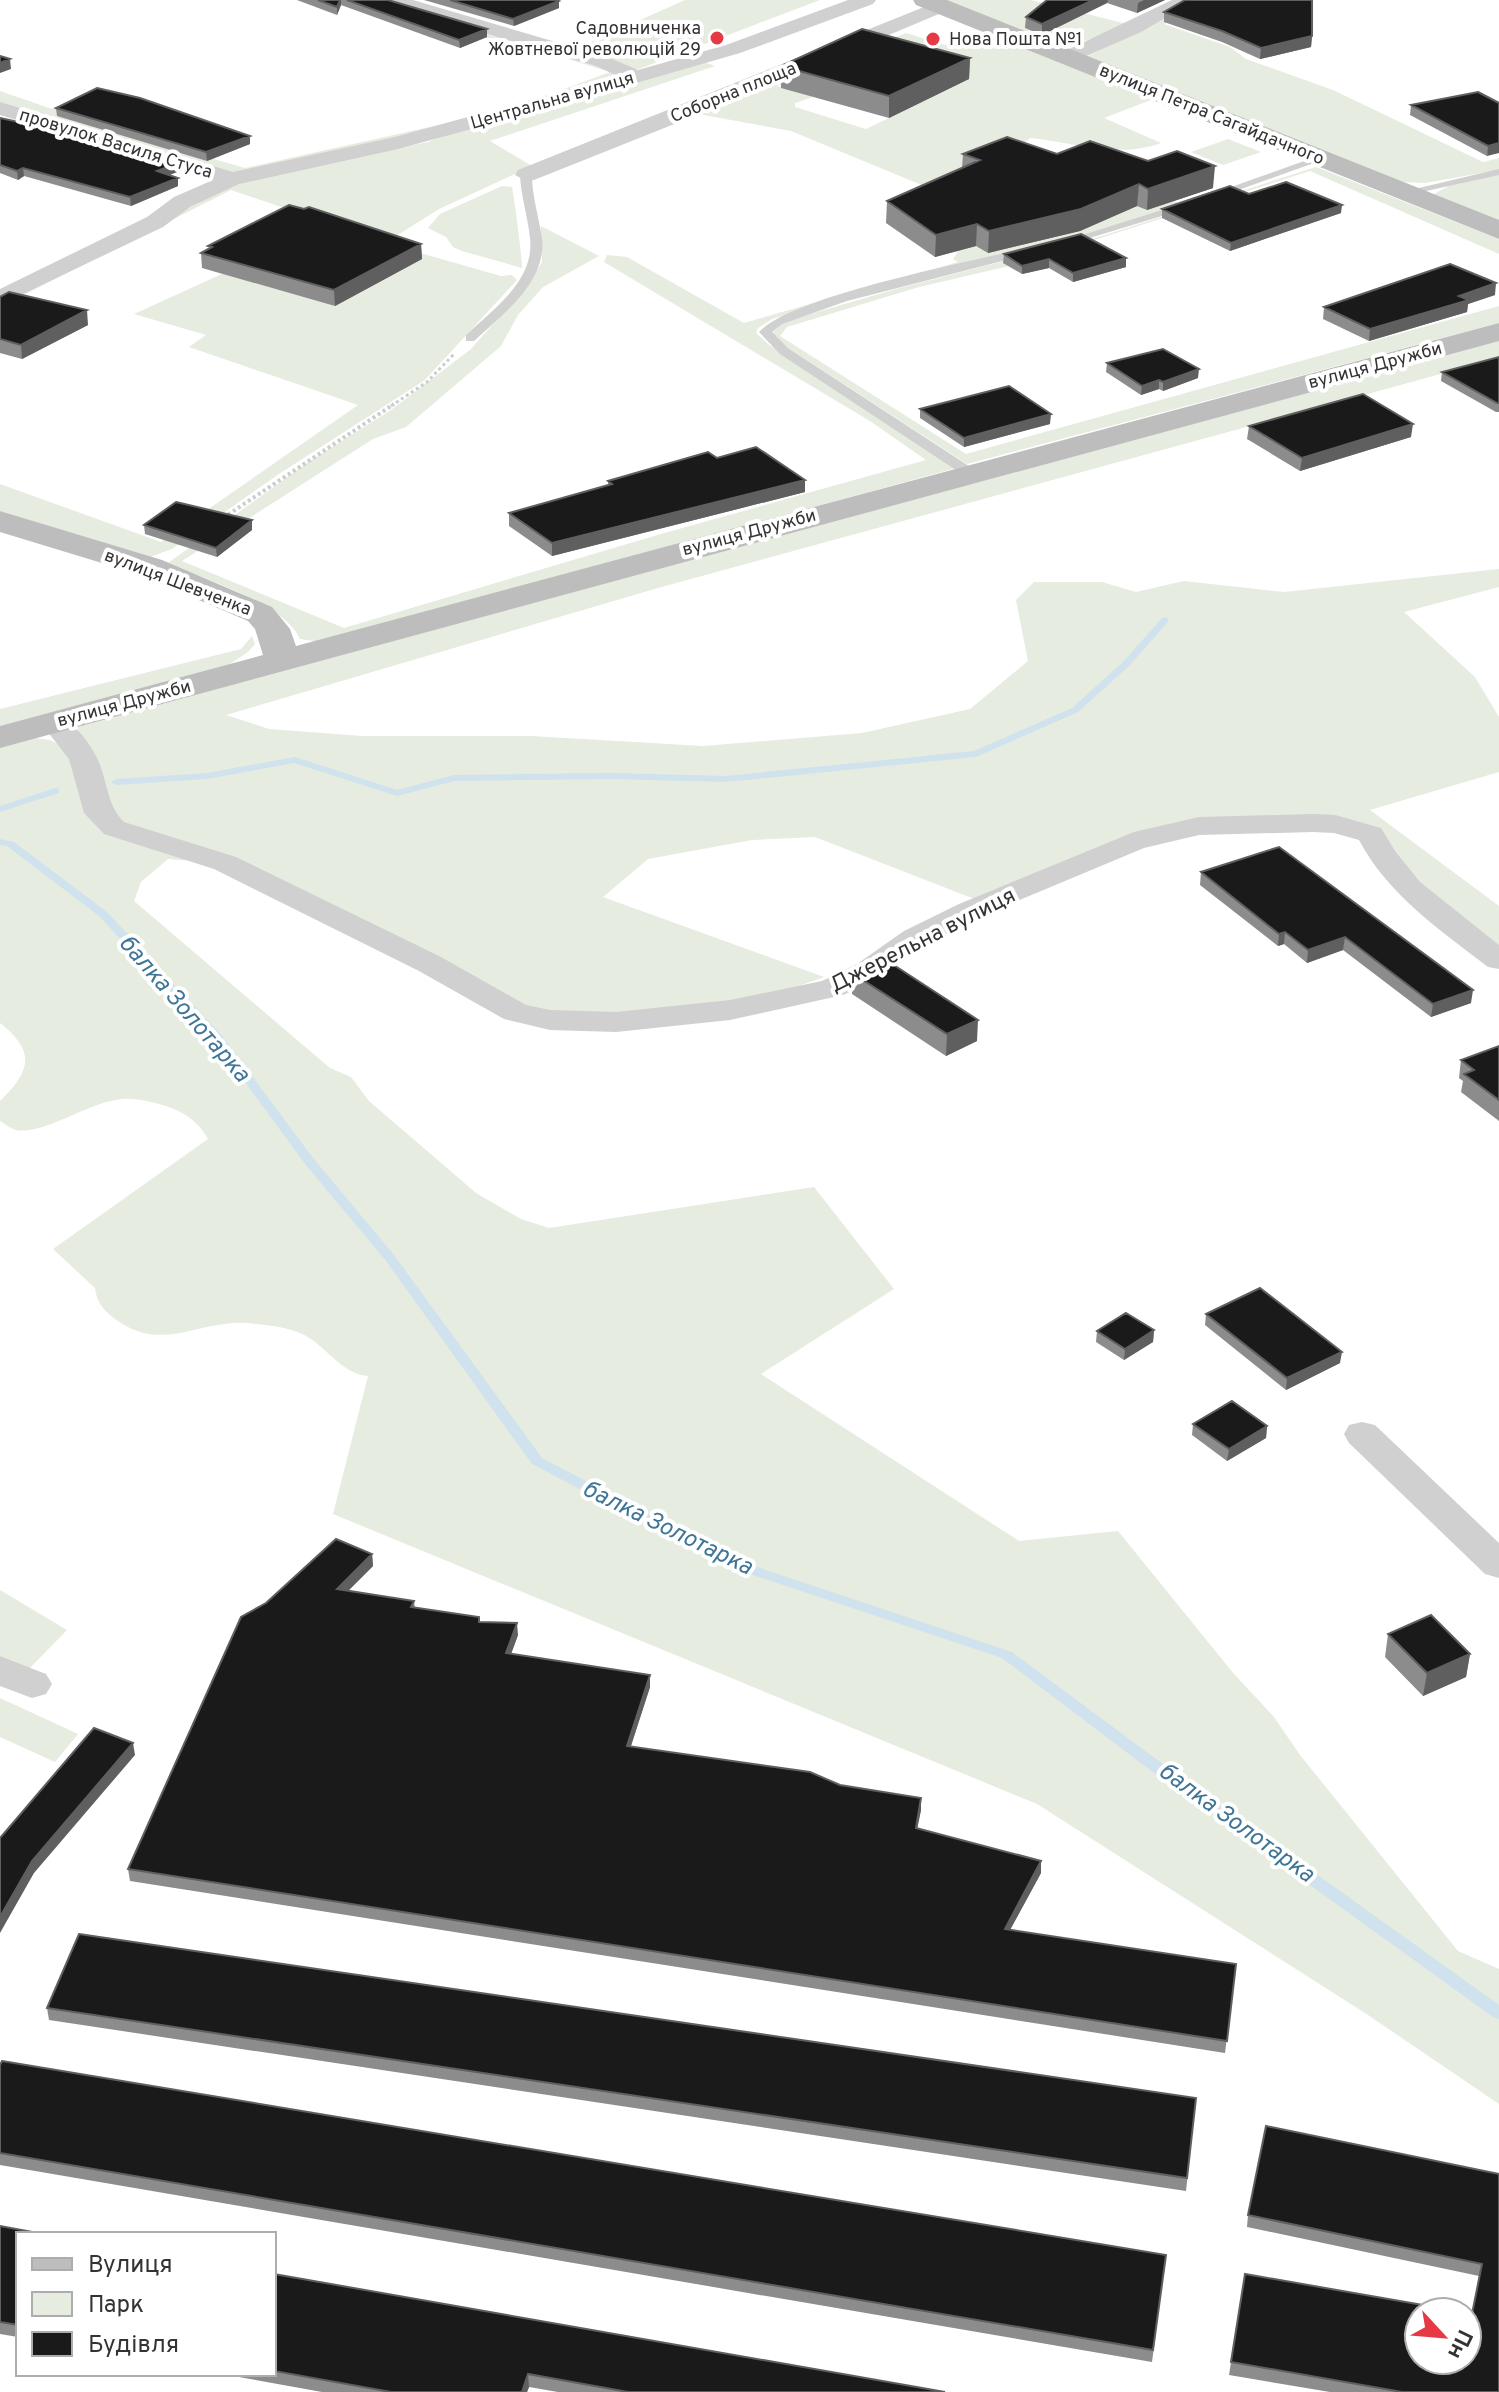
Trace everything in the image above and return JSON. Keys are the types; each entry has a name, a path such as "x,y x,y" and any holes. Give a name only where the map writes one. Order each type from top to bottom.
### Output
{"street":[{"path":"393,0 603,62 637,77"},
{"name":"Центральна вулиця","path":"232,179 398,143 637,77 733,49 866,0"},
{"path":"1068,57 1134,28 1186,0"},
{"name":"вулиця Петра Сагайдачного","path":"932,3 1499,230"},
{"name":"Соборна площа","path":"526,175 715,101 932,3"},
{"name":"провулок Василя Стуса","path":"0,108 232,179"},
{"path":"0,298 155,222 182,202 232,179"},
{"name":"вулиця Дружби","path":"0,737 1499,332"},
{"name":"вулиця Шевченка","path":"0,521 150,567 260,614 278,634 276,641 282,659"},
{"name":"Джерельна вулиця","path":"54,722 83,758 99,813 114,828 225,863 430,964 515,1012 550,1020 616,1022 730,1010 832,988 868,971 915,938 970,910 1134,841 1199,826 1324,824 1371,834 1395,869 1426,903 1499,960"},
{"path":"1362,1434 1499,1565"}],"lane":[{"path":"1050,247 1169,211 1322,158"},
{"path":"1408,192 1499,172"},
{"path":"470,338 530,276 537,258 536,239 526,199 526,175"},
{"path":"970,473 784,351 765,332 768,326 784,318 850,298 924,276 1036,250"}],"path":[{"path":"212,525 427,382 470,338"}],"green space":[{"path":"359,0 596,61 615,74 606,80 404,138 243,173 0,104 0,91 52,109 67,105 125,134 245,168 434,126 538,99 610,72 552,54 545,56"},
{"path":"685,0 820,0 639,69 630,70 573,50"},
{"path":"942,0 1031,0 1127,24 1067,48"},
{"path":"1199,0 1207,5 1164,24 1230,47 1246,59 1333,90 1483,162 1499,158 1499,170 1425,183 1398,182 1086,57"},
{"path":"906,33 945,45 972,33 1001,42 1010,40 1156,98 1104,118 1161,143 1145,148 1112,150 1030,138 1006,158 1132,184 1181,204 1061,243 868,290 772,319 758,328 756,333 768,344 956,468 321,642 300,639 278,614 260,603 168,563 307,463 391,410 471,349 525,288 542,262 541,226 599,256 543,287 518,315 501,346 406,427 373,439 182,561 344,628 926,460 870,421 604,262 607,255 627,257 744,323 958,262 953,259 958,252 910,224 958,200 791,131 698,114 805,68 811,70 777,86 813,97 795,103 795,107 866,129 968,80 861,51"},
{"path":"701,61 715,66 490,141 532,166 439,209 385,243 501,276 512,275 517,280 425,380 279,474 172,549 150,557 0,511 0,484 161,542 358,405 189,347 206,335 134,314 332,224 231,190 0,307 0,302 240,182 428,142 462,128 499,125"},
{"path":"1228,139 1261,152 1223,165 1191,152"},
{"path":"1316,167 1499,239 1499,254 1310,171 1091,241 1095,246 919,287 787,327 780,336 966,454 1499,306 1499,323 967,464 773,338 773,332 783,322 896,289 1102,236"},
{"path":"1499,174 1499,223 1434,194 1449,186"},
{"path":"502,186 512,187 522,268 462,251 453,247 446,237 428,228 440,214"},
{"path":"1499,337 1499,358 658,588 226,715 269,729 362,736 531,736 703,746 862,733 970,709 1028,661 1016,600 1034,582 1102,582 1136,592 1184,581 1284,592 1499,569 1499,587 1404,612 1475,677 1499,717 1499,772 1370,810 1499,906 1499,953 1434,902 1378,833 1227,821 977,900 815,837 752,840 648,859 603,897 824,977 779,993 713,1006 625,1013 530,1012 122,822 106,800 78,734 78,726"},
{"path":"252,636 255,644 227,666 0,726 0,709 241,649"},
{"path":"27,737 50,740 65,748 90,809 204,862 168,859 141,882 134,901 330,1068 351,1077 369,1101 476,1193 521,1219 549,1228 814,1187 894,1289 761,1374 1019,1541 1118,1531 1234,1674 1274,1717 1300,1755 1458,1951 1499,1969 1499,2104 1368,2015 1037,1804 333,1514 368,1376 342,1365 302,1334 276,1326 231,1323 167,1335 151,1334 135,1330 109,1314 100,1303 95,1288 53,1249 208,1139 194,1121 181,1112 132,1099 96,1105 41,1128 14,1129 0,1121 0,1101 18,1081 25,1062 20,1043 0,1023 0,742"},
{"path":"0,1590 67,1630 29,1669 0,1656"},
{"path":"0,1698 78,1734 55,1762 0,1737"}],"building":[{"path":"318,0 340,0 337,7"},
{"path":"347,0 388,0 487,29 459,40"},
{"path":"450,0 557,0 559,1 513,19"},
{"path":"1047,0 1093,0 1042,24 1026,17"},
{"path":"1185,0 1312,0 1312,36 1261,48 1164,12"},
{"path":"862,29 970,58 889,96 781,66"},
{"path":"97,88 140,98 250,136 206,152 56,108"},
{"path":"1478,92 1499,103 1499,143 1488,146 1411,105"},
{"path":"0,118 23,123 31,120 176,164 157,171 178,178 130,197 23,168 17,171 0,165"},
{"path":"1007,137 1057,154 1090,141 1148,161 1177,151 1215,166 1148,189 1139,184 1081,209 989,231 977,224 936,235 887,201 980,160 963,154"},
{"path":"1286,182 1342,205 1231,243 1162,209 1230,186 1249,194"},
{"path":"289,205 304,209 309,207 421,244 334,290 201,253 212,247 208,246"},
{"path":"1081,234 1126,258 1073,273 1049,259 1022,266 1004,254"},
{"path":"1450,264 1496,283 1459,296 1469,300 1370,329 1324,307"},
{"path":"9,292 87,310 21,345 0,339 0,297"},
{"path":"1163,349 1199,369 1142,386 1107,363"},
{"path":"1499,357 1499,403 1442,372"},
{"path":"1009,386 1051,414 964,438 920,409"},
{"path":"1363,394 1413,424 1302,458 1249,426"},
{"path":"756,447 805,480 552,543 509,513 612,484 608,481 708,452 717,458"},
{"path":"176,502 252,520 216,548 144,525"},
{"path":"1279,847 1473,990 1433,1004 1345,937 1308,950 1285,932 1279,934 1201,872"},
{"path":"883,958 978,1020 947,1034 852,973"},
{"path":"1499,1046 1499,1100 1464,1074 1474,1070 1461,1060"},
{"path":"1260,1288 1342,1352 1287,1378 1206,1314"},
{"path":"1126,1313 1154,1330 1125,1349 1097,1331"},
{"path":"1232,1401 1267,1426 1229,1449 1193,1424"},
{"path":"336,1539 372,1554 337,1589 414,1601 411,1607 479,1617 479,1622 517,1623 506,1653 650,1675 627,1746 810,1772 840,1785 921,1798 916,1828 1041,1861 1005,1929 1236,1964 1227,2041 128,1869 241,1617 266,1603"},
{"path":"1431,1615 1470,1654 1427,1673 1388,1634"},
{"path":"94,1728 133,1743 32,1861 0,1917 0,1838"},
{"path":"79,1934 1196,2098 1187,2178 47,2008"},
{"path":"2,2061 1166,2255 1153,2350 0,2153"},
{"path":"1266,2126 1499,2174 1499,2392 1402,2392 1231,2362 1245,2274 1403,2302 1403,2376 1483,2376 1483,2296 1476,2296 1482,2264 1248,2215"},
{"path":"0,2226 32,2232 16,2232 16,2325 0,2322"},
{"path":"276,2274 945,2392 628,2392 528,2374 522,2392 391,2392 276,2371"}],"waterway":[{"path":"116,782 207,776 295,760 397,793 454,778 611,776 726,779 976,754 1075,710 1126,664 1165,620"},
{"path":"0,809 55,791"},
{"name":"балка Золотарка","path":"0,842 10,844 103,914 219,1039 309,1161 390,1258 537,1461 734,1564 1007,1655 1147,1760 1499,2013"}],"place":[{"name":"Садовниченка Жовтневої революцій 29","path":"717,38"},
{"name":"Нова Пошта №1","path":"933,39"}]}
